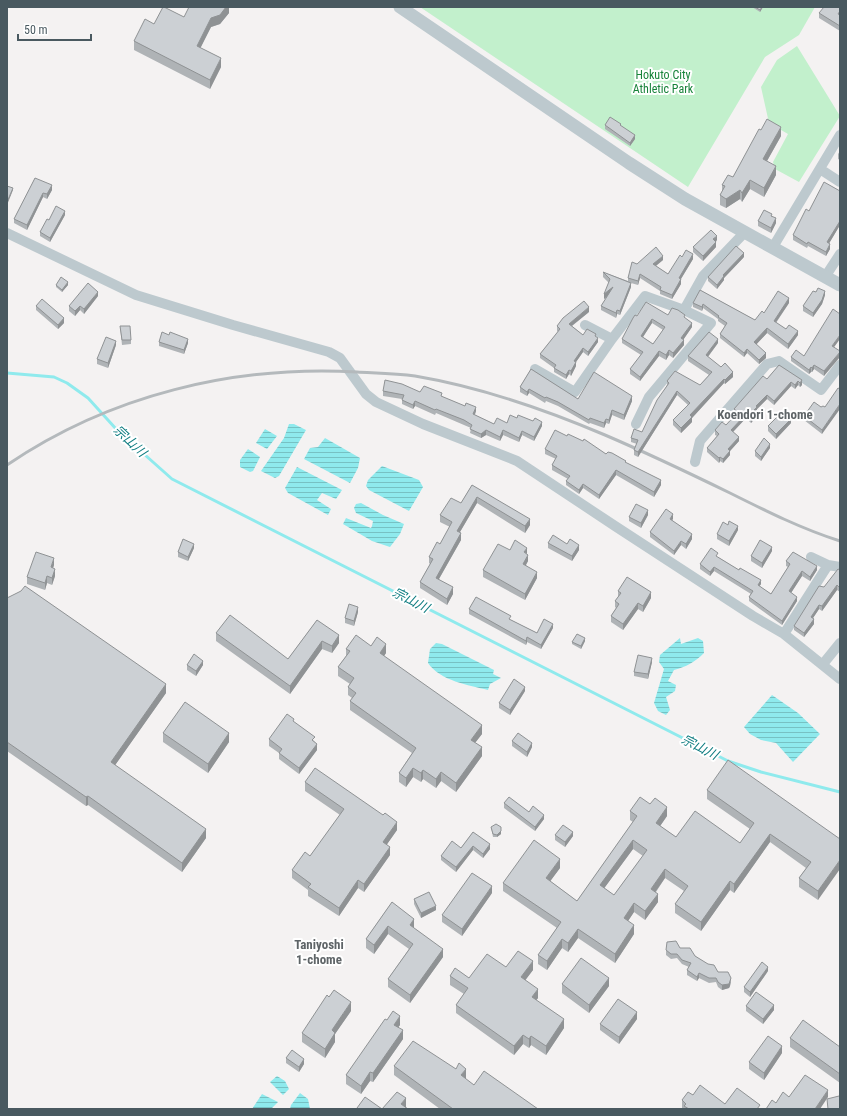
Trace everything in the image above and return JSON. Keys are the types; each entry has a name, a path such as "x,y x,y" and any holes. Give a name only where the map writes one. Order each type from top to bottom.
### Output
{"street":[{"path":"400,7 629,163 685,199 840,285"},
{"path":"773,247 840,135"},
{"path":"820,169 840,182"},
{"path":"684,310 703,276 745,232"},
{"path":"7,233 136,295 233,325 329,352 340,358 366,394 376,402 416,421 517,461 641,544 753,616 784,634 840,678"},
{"path":"825,277 840,254"},
{"path":"535,369 575,392 612,339 646,296 684,310 710,323 650,397 636,424"},
{"path":"585,325 612,339"},
{"path":"695,462 700,442 767,364 779,361 821,390 840,365"},
{"path":"810,557 828,566 840,567"},
{"path":"784,634 828,566"},
{"path":"823,664 840,642"}],"green space":[{"name":"Hokuto City Athletic Park","path":"420,7 815,7 799,35 765,57 688,187"},
{"path":"797,46 840,116 799,182 775,169 773,162 788,134 769,123 761,87 777,60"}],"water":[{"path":"289,424 294,424 306,430 279,476 275,478 261,471 284,438"},
{"path":"265,429 277,436 267,449 256,443"},
{"path":"325,438 360,458 358,468 350,483 304,459 310,448 318,447"},
{"path":"248,449 260,457 253,471 250,472 240,467 240,460"},
{"path":"382,466 419,480 423,487 409,511 369,490 366,486 368,480"},
{"path":"297,467 342,490 336,499 322,493 317,500 331,509 328,515 288,493 285,488"},
{"path":"361,503 404,524 400,534 390,547 372,541 343,524 346,518 371,528 373,521 356,513 354,508 356,504"},
{"path":"680,638 681,644 698,638 703,641 704,653 690,664 674,670 668,681 676,685 675,691 666,697 670,710 666,715 658,711 654,703 664,669 659,662 660,655"},
{"path":"436,643 442,644 494,670 493,674 501,678 490,684 488,690 447,678 433,669 428,663 430,649"},
{"path":"772,695 798,713 820,734 793,762 776,743 761,740 750,734 744,727"},
{"path":"277,1076 285,1081 289,1089 283,1095 270,1082"},
{"path":"300,1093 308,1099 310,1109 290,1109 291,1105"},
{"path":"262,1094 278,1102 271,1109 252,1109"}],"building":[{"path":"163,7 184,17 189,7 226,7 220,15 211,18 197,46 221,58 210,80 134,41 145,19 154,24"},
{"path":"755,7 762,7 760,10"},
{"path":"824,7 840,7 838,14 840,15 840,26 819,13"},
{"path":"610,117 635,135 630,143 605,125"},
{"path":"767,119 781,127 763,159 776,166 764,188 750,180 742,193 740,190 726,199 720,195 725,186 722,185 728,175 733,177 759,129 761,130"},
{"path":"35,178 52,185 47,194 43,193 27,225 14,219"},
{"path":"824,182 840,191 840,221 827,242 830,244 826,252 808,242 807,244 793,235 806,209 809,211"},
{"path":"7,186 13,188 7,202"},
{"path":"56,206 65,211 50,238 40,232 47,219 49,220"},
{"path":"764,210 776,218 771,228 758,221"},
{"path":"711,230 717,236 713,239 716,242 703,256 693,247"},
{"path":"736,246 744,253 723,275 724,276 717,285 708,277"},
{"path":"656,247 663,256 653,264 668,274 680,255 682,257 686,250 693,254 679,278 681,279 672,295 660,290 661,287 640,274 638,281 628,278 632,262 637,264"},
{"path":"603,272 631,283 620,311 617,310 616,313 601,306 613,287 604,294 610,279"},
{"path":"61,277 68,282 62,290 56,285"},
{"path":"88,283 98,292 84,309 80,306 75,311 69,306"},
{"path":"818,288 825,291 822,300 813,313 803,306 813,291 816,292"},
{"path":"700,290 755,320 762,311 764,313 778,291 789,298 774,321 786,329 789,325 798,331 788,344 767,328 754,342 766,353 759,360 747,349 744,353 720,334 727,323 718,317 719,316 703,304 702,307 693,303"},
{"path":"42,299 64,318 58,325 36,306"},
{"path":"584,301 589,307 569,324 583,335 587,329 596,334 595,336 598,338 588,352 583,348 574,361 576,362 571,371 569,370 566,375 554,368 556,365 540,354 560,329 557,326 563,318"},
{"path":"646,302 668,315 672,308 678,310 692,323 681,338 684,340 673,353 669,350 666,355 659,351 640,377 630,369 643,352 622,339 633,318 635,315 637,316","holes":["652,319 665,327 653,344 641,336"]},
{"path":"833,309 840,314 840,335 832,346 840,352 824,371 814,365 809,370 791,357 796,350 804,356"},
{"path":"120,326 130,326 131,340 122,340"},
{"path":"162,332 169,335 170,332 188,339 184,350 159,342"},
{"path":"709,332 718,339 706,355 721,367 725,363 733,372 725,380 724,379 690,415 692,417 681,428 673,420 690,403 677,391 638,452 634,450 638,440 631,438 634,429 642,432 657,400 669,383 667,381 675,371 700,385 712,372 688,356"},
{"path":"106,337 116,341 108,363 97,359"},
{"path":"779,365 802,380 800,383 798,381 795,385 791,382 774,401 767,395 756,406 757,407 754,410 757,412 751,418 746,414 731,430 739,437 728,449 730,451 723,459 720,457 719,458 707,448 719,434 715,430 722,422 726,425 738,412 734,409 763,376 767,379"},
{"path":"531,369 578,399 594,372 632,396 624,415 612,410 609,420 606,419 604,423 590,418 589,420 558,402 546,397 545,398 529,389 527,392 520,387"},
{"path":"385,380 402,384 420,392 424,386 442,393 441,396 465,406 466,403 476,407 473,414 494,424 497,418 507,423 510,415 517,418 518,415 533,421 535,418 542,422 534,437 522,431 519,438 503,430 500,437 486,430 481,434 470,429 472,425 464,420 415,401 413,405 402,400 404,395 383,391"},
{"path":"838,388 840,389 840,404 822,430 804,416 814,402 821,407 825,407"},
{"path":"783,411 791,419 776,434 768,426"},
{"path":"555,430 583,441 584,439 606,454 608,452 612,453 626,461 625,462 661,480 654,492 616,470 599,495 583,484 579,490 566,481 570,476 552,465 557,456 545,449"},
{"path":"764,438 770,444 761,457 755,451"},
{"path":"472,485 530,519 525,526 477,497 457,531 461,533 436,578 453,587 447,599 420,582 433,559 429,557 437,542 440,544 452,522 440,515 451,498 461,503"},
{"path":"636,504 648,510 641,523 629,517"},
{"path":"666,509 673,514 670,519 692,534 686,544 681,541 674,551 650,532"},
{"path":"729,521 738,526 729,541 717,534 723,522 728,525"},
{"path":"553,535 567,544 570,539 579,545 572,556 548,543"},
{"path":"183,539 194,544 188,557 178,552"},
{"path":"515,540 527,548 524,552 528,555 523,564 537,572 525,594 483,570 498,544 510,550"},
{"path":"760,540 772,547 762,563 751,556"},
{"path":"711,548 718,553 716,556 739,570 740,568 761,580 758,585 771,594 790,564 786,561 793,552 817,566 810,577 802,571 789,591 797,597 782,621 749,597 753,591 714,567 710,572 700,564"},
{"path":"36,552 54,558 51,567 55,569 52,578 47,576 45,583 27,577"},
{"path":"838,569 840,570 840,588 837,585 822,606 819,605 811,617 814,619 804,633 794,626 819,586 824,587"},
{"path":"627,577 651,592 643,606 638,603 623,624 611,616 619,604 615,601 621,593 618,591"},
{"path":"25,586 166,684 111,762 206,829 182,863 88,796 86,797 7,742 7,598 21,591"},
{"path":"476,597 511,616 509,619 537,633 544,619 553,624 541,645 527,637 526,641 469,609"},
{"path":"349,604 358,607 354,621 345,618"},
{"path":"230,615 288,659 317,620 339,635 332,646 322,641 290,686 216,633"},
{"path":"577,634 585,638 581,646 572,642"},
{"path":"356,635 371,646 377,637 386,644 380,653 482,725 471,740 482,747 456,783 441,772 436,779 423,770 421,773 413,768 406,778 399,773 416,748 350,701 356,693 348,687 354,678 338,667 350,651 346,649"},
{"path":"194,654 203,661 196,671 187,665"},
{"path":"638,655 652,658 648,674 634,672"},
{"path":"514,679 525,687 510,710 499,703"},
{"path":"185,702 229,733 208,764 163,733"},
{"path":"287,714 294,719 293,721 315,737 312,740 317,744 299,768 279,753 282,749 269,739"},
{"path":"518,733 532,743 527,752 512,741"},
{"path":"728,760 840,839 840,860 818,891 799,878 811,862 770,834 734,884 730,881 701,922 675,904 688,886 665,869 651,889 658,894 645,911 634,903 624,918 634,925 615,954 578,929 568,943 562,939 547,961 538,955 561,922 503,883 534,840 560,859 546,878 577,901 637,816 630,811 640,797 650,804 655,798 667,807 656,823 676,837 695,811 740,843 754,823 707,790","holes":["633,840 647,850 614,895 600,885"]},
{"path":"315,768 383,815 385,813 397,822 383,842 390,847 364,884 358,880 339,908 308,887 311,884 292,870 305,852 310,856 344,809 305,782"},
{"path":"509,797 529,812 533,806 544,815 535,827 504,803"},
{"path":"496,824 501,827 501,831 497,835 493,834 491,827"},
{"path":"563,825 573,832 565,842 555,835"},
{"path":"473,832 490,844 483,854 473,846 456,867 441,856 452,841 461,848"},
{"path":"472,873 492,886 462,929 442,915"},
{"path":"429,892 436,906 421,913 414,899"},
{"path":"392,902 414,919 410,925 443,949 410,995 388,979 413,944 388,926 374,945 366,939"},
{"path":"676,941 680,948 690,948 695,956 708,964 714,965 718,972 728,972 731,978 729,984 722,985 716,978 709,978 699,973 697,977 687,970 691,963 682,960 677,954 671,954 666,950 667,942"},
{"path":"518,951 533,961 521,977 538,989 532,997 564,1019 546,1046 531,1036 529,1039 523,1035 514,1046 456,1005 468,988 450,976 455,968 469,978 487,954 506,967"},
{"path":"581,958 609,978 589,1005 562,984"},
{"path":"762,962 768,967 750,992 744,987"},
{"path":"334,990 351,1002 332,1030 335,1033 325,1049 302,1033 327,995 329,997"},
{"path":"756,992 774,1005 763,1019 746,1006"},
{"path":"618,999 637,1012 619,1037 600,1024"},
{"path":"393,1011 400,1016 394,1025 403,1030 373,1073 370,1072 361,1086 346,1075 385,1019 387,1020"},
{"path":"803,1020 840,1047 840,1074 790,1038"},
{"path":"768,1036 782,1046 764,1073 749,1062"},
{"path":"413,1041 456,1069 459,1063 466,1069 461,1075 474,1085 484,1071 538,1109 453,1109 394,1066"},
{"path":"292,1050 304,1059 299,1067 286,1058"},
{"path":"805,1075 828,1090 815,1109 766,1109 772,1100 776,1103 783,1092 789,1097"},
{"path":"700,1085 725,1104 737,1088 760,1105 757,1109 689,1109 684,1106 686,1104 682,1100 688,1092 693,1095"},
{"path":"397,1092 406,1098 401,1104 408,1109 382,1109"},
{"path":"840,1096 840,1109 828,1109 827,1099"},
{"path":"365,1097 382,1109 357,1108"}],"waterway":[{"name":"宗山川","path":"7,373 54,377 67,383 88,398 117,430 172,479 728,761 761,772 840,792"}],"railway":[{"path":"7,465 47,441 88,420 131,403 174,390 219,380 265,374 311,371 401,374 464,386 559,416 652,456 784,519 840,541"}],"district":[{"name":"Koendori 1-chome","path":"765,414"},
{"name":"Taniyoshi 1-chome","path":"319,952"}]}
